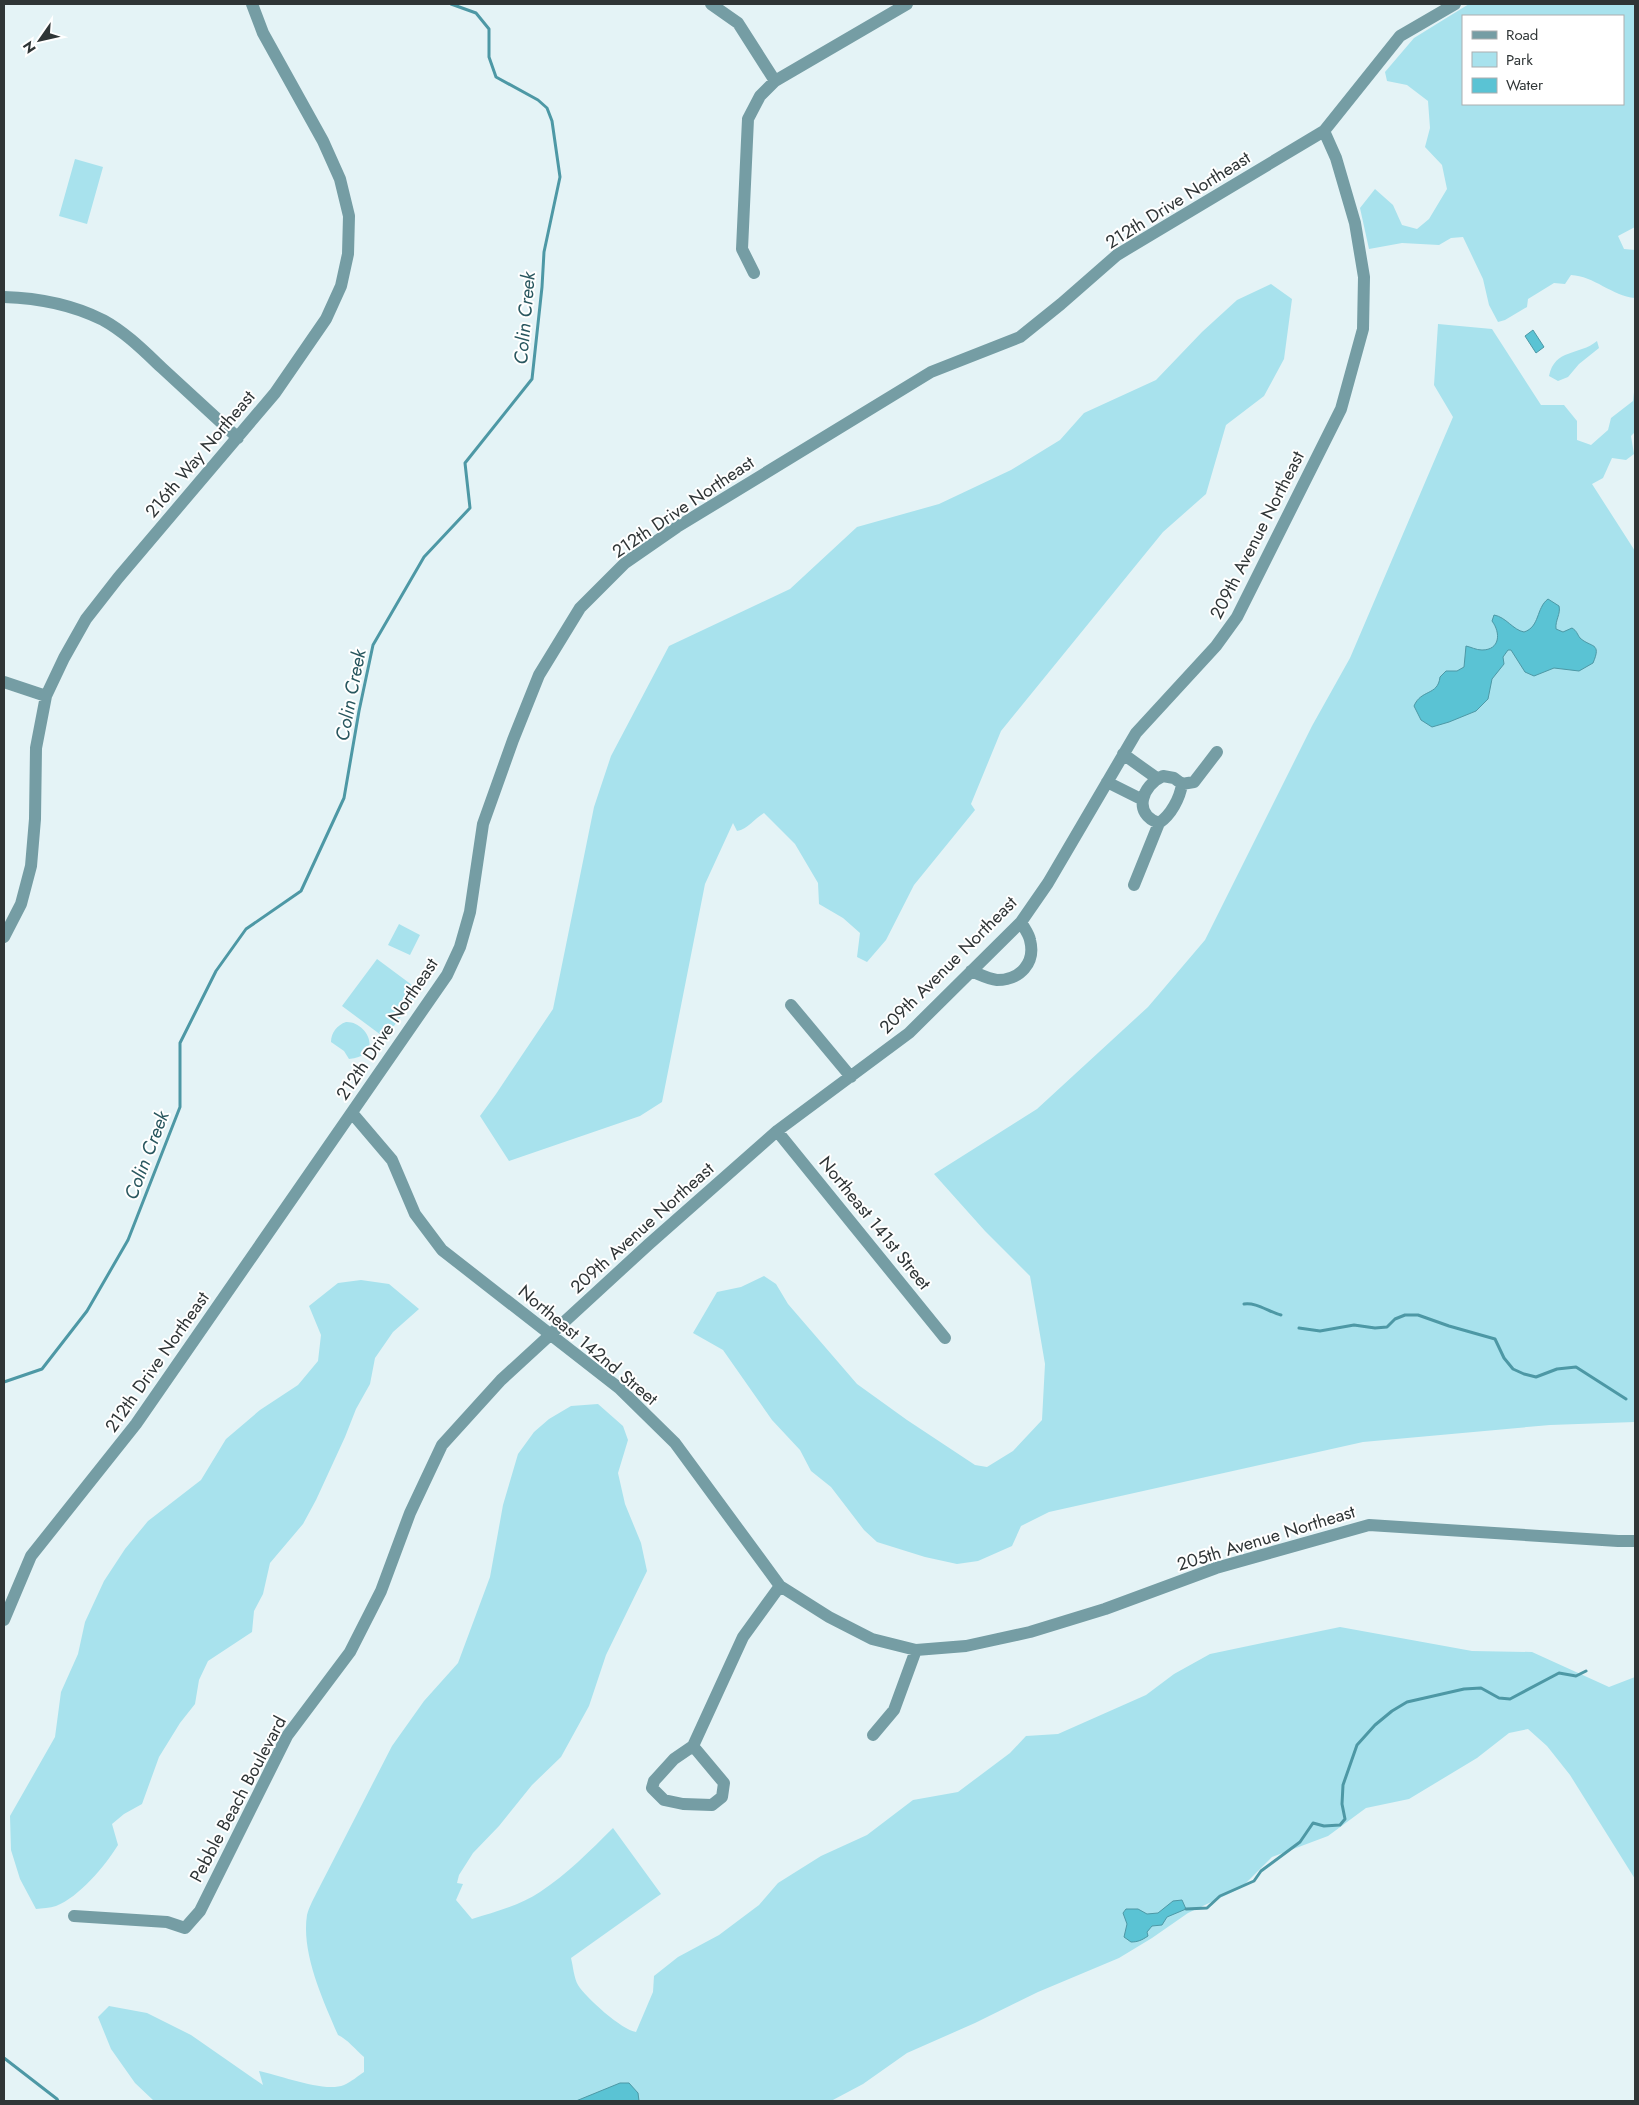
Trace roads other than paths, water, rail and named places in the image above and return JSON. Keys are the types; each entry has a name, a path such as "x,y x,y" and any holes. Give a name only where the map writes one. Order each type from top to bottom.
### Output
{"street":[{"name":"216th Way Northeast","path":"4,937 21,904 31,866 35,819 36,748 46,696 64,658 86,619 118,578 275,393 326,319 341,286 348,254 349,216 338,171 263,33 252,4"},
{"path":"711,4 738,24 775,81"},
{"path":"754,272 742,249 748,119 760,96 775,81 907,4"},
{"name":"212th Drive Northeast","path":"4,1620 31,1556 136,1424 447,975 460,947 470,912 483,824 513,740 539,675 580,608 625,563 677,527 931,372 1020,337 1117,255 1324,131 1400,36 1455,4"},
{"name":"209th Avenue Northeast","path":"381,1591 410,1513 442,1445 500,1380 670,1224 777,1131 909,1033 1021,922 1048,882 1136,733 1216,646 1237,617 1341,409 1363,328 1364,277 1355,223 1336,158 1324,131"},
{"path":"4,297 30,297 53,302 76,308 104,321 133,341 238,438"},
{"path":"4,682 46,696"},
{"path":"1159,822 1150,820 1144,812 1143,800 1158,779 1163,776 1174,778 1182,784 1194,782 1217,752"},
{"path":"1123,754 1158,779"},
{"path":"1107,782 1143,800"},
{"path":"1134,885 1159,822 1166,818 1181,794 1182,784"},
{"path":"971,971 994,980 1011,978 1025,969 1032,956 1030,938 1021,922"},
{"path":"791,1005 851,1077"},
{"name":"Northeast 142nd Street","path":"352,1113 392,1160 415,1214 442,1250 619,1388 676,1443 780,1586 829,1617 872,1639 916,1650"},
{"name":"Northeast 141st Street","path":"777,1131 945,1338"},
{"name":"205th Avenue Northeast","path":"916,1650 966,1646 1030,1632 1105,1609 1216,1568 1369,1525 1618,1542 1635,1541"},
{"path":"693,1746 724,1784 722,1796 712,1805 683,1804 664,1800 652,1788 654,1781 674,1759 693,1746 743,1637 780,1586"},
{"name":"Pebble Beach Boulevard","path":"74,1916 167,1922 185,1928 200,1911 287,1736 350,1652 381,1591"},
{"path":"873,1735 894,1710 916,1650"}],"water":[{"path":"1533,330 1544,347 1536,353 1525,336"},
{"path":"1548,599 1559,606 1556,629 1563,632 1572,628 1580,638 1596,648 1593,663 1579,671 1554,668 1534,676 1525,672 1511,650 1508,650 1503,657 1504,664 1492,679 1488,699 1476,711 1432,727 1421,720 1414,706 1417,701 1436,687 1440,677 1446,671 1457,671 1464,667 1466,646 1482,650 1488,649 1495,644 1498,635 1492,621 1494,615 1524,632 1533,626 1541,607"},
{"path":"1182,1900 1186,1909 1167,1917 1162,1925 1152,1926 1147,1932 1148,1936 1131,1942 1124,1937 1127,1924 1123,1913 1126,1909 1138,1909 1147,1914 1158,1913 1173,1901"},
{"path":"620,2083 629,2083 638,2093 639,2101 576,2101"}],"waterway":[{"name":"Colin Creek","path":"4,1382 42,1369 87,1311 128,1240 180,1107 180,1043 216,971 246,929 301,891 344,798 373,645 424,557 470,508 465,463 532,379 544,252 560,177 552,121 547,108 538,100 496,77 489,57 489,29 476,13 451,4"},
{"path":"1244,1304 1258,1306 1281,1315"},
{"path":"1299,1328 1320,1331 1354,1325 1375,1328 1387,1327 1395,1319 1405,1315 1418,1315 1495,1339 1504,1358 1513,1369 1524,1374 1536,1377 1557,1369 1576,1367 1626,1399"},
{"path":"1186,1909 1207,1908 1220,1896 1254,1881 1261,1871 1300,1842 1313,1823 1324,1826 1340,1825 1345,1819 1342,1804 1343,1785 1357,1745 1375,1725 1407,1702 1464,1689 1481,1688 1499,1698 1510,1699 1559,1673 1576,1676 1586,1671"},
{"path":"4,2058 58,2101"}]}
